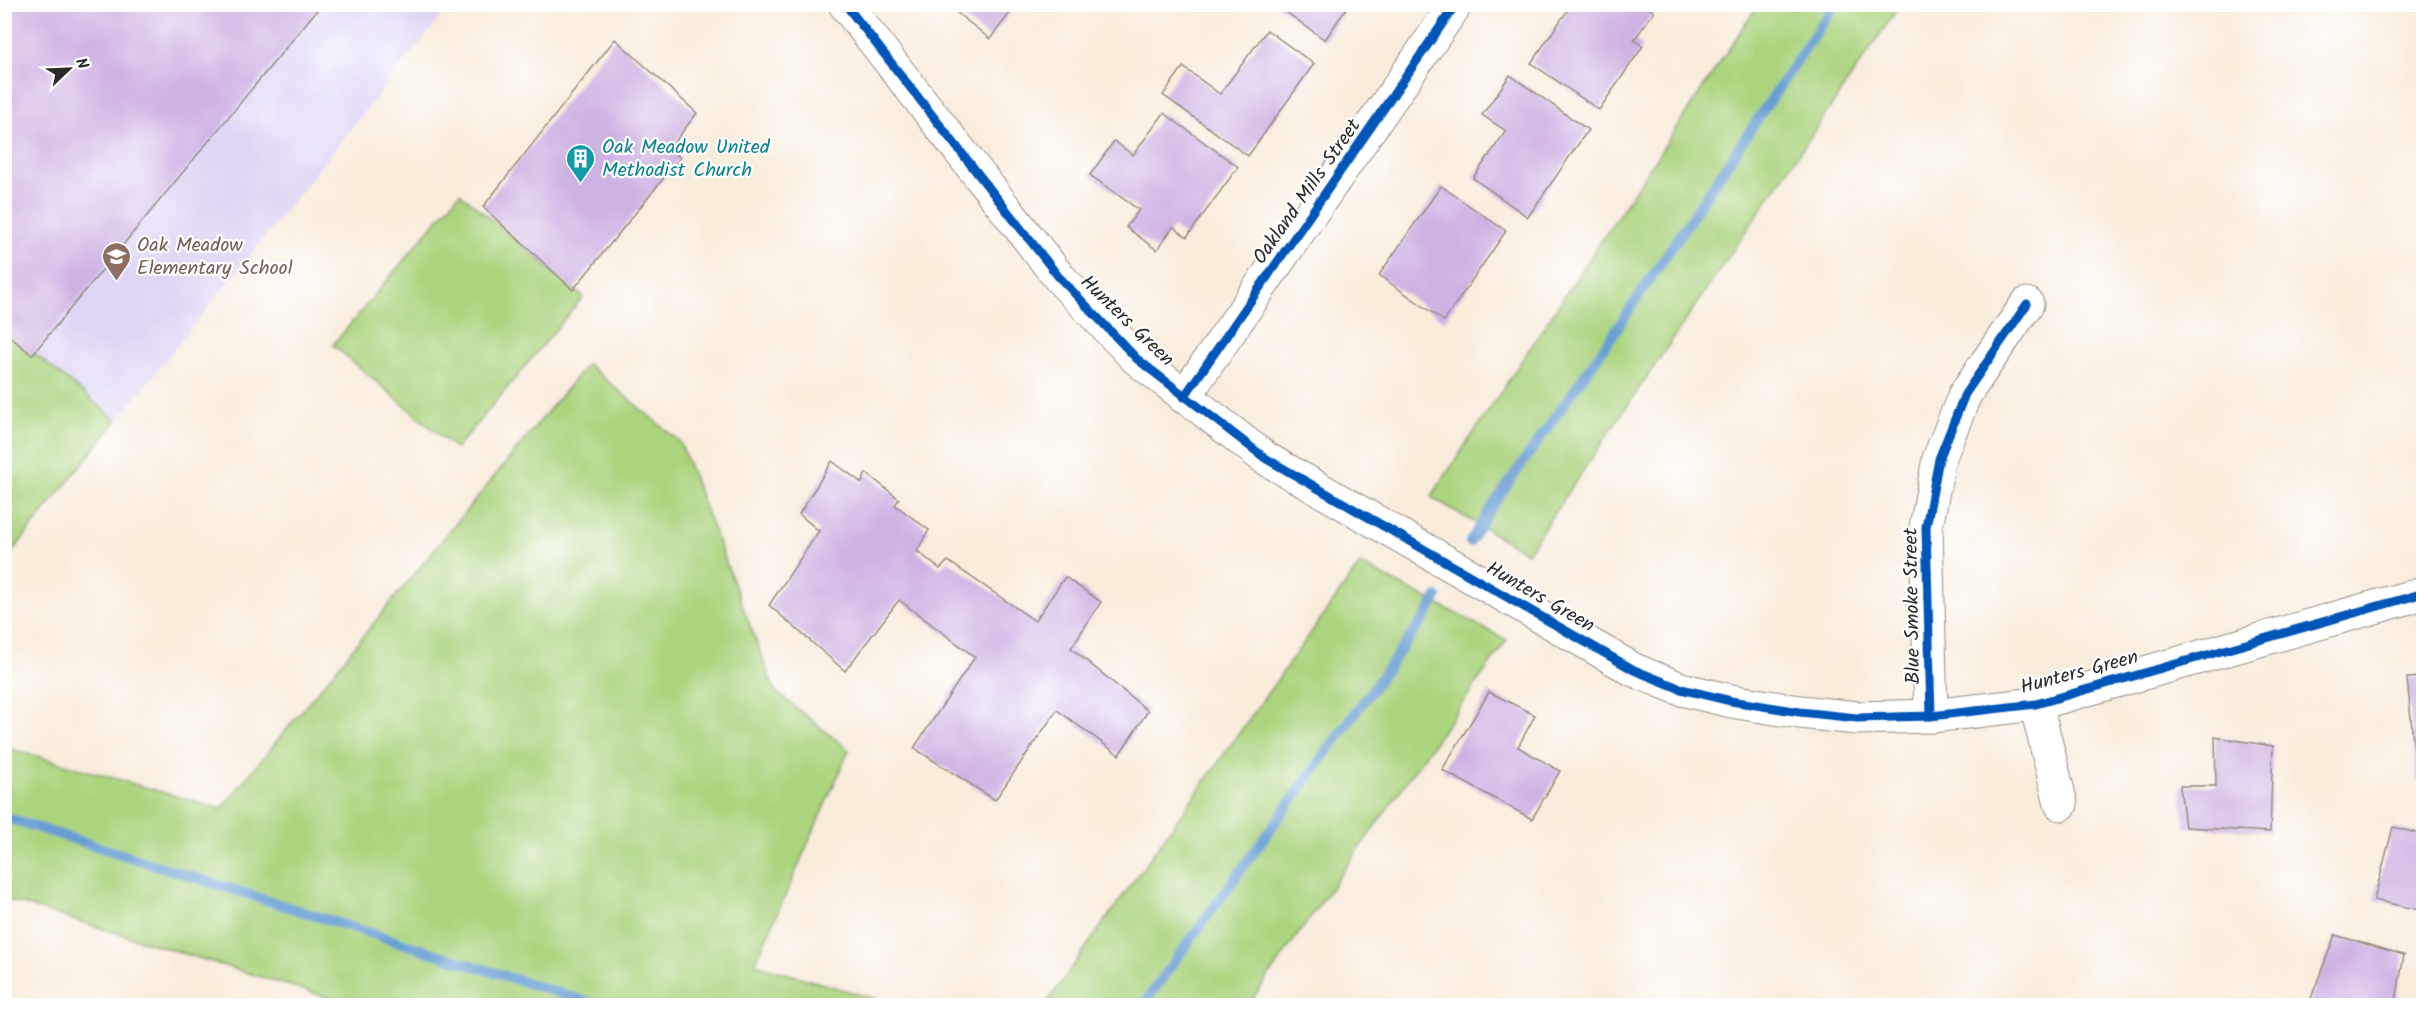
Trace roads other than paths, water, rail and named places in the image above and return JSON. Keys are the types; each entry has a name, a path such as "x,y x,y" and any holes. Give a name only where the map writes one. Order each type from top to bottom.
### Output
{"street":[{"name":"Hunters Green","path":"845,4 1058,276 1137,359 1265,458 1634,670 1681,689 1731,701 1857,718 1931,716 2036,704 2424,593"},
{"name":"Oakland Mills Street","path":"1184,397 1456,4"},
{"name":"Blue Smoke Street","path":"1931,716 1926,527 1939,459 1965,394 2027,304"},
{"path":"2036,704 2061,804"}],"waterway":[{"path":"1470,542 1491,508 1610,339 1835,4"},
{"path":"1142,1006 1427,614 1437,597"},
{"path":"4,817 600,1006"}],"place":[{"name":"Oak Meadow United Methodist Church","path":"581,184"},
{"name":"Oak Meadow Elementary School","path":"116,282"}]}
